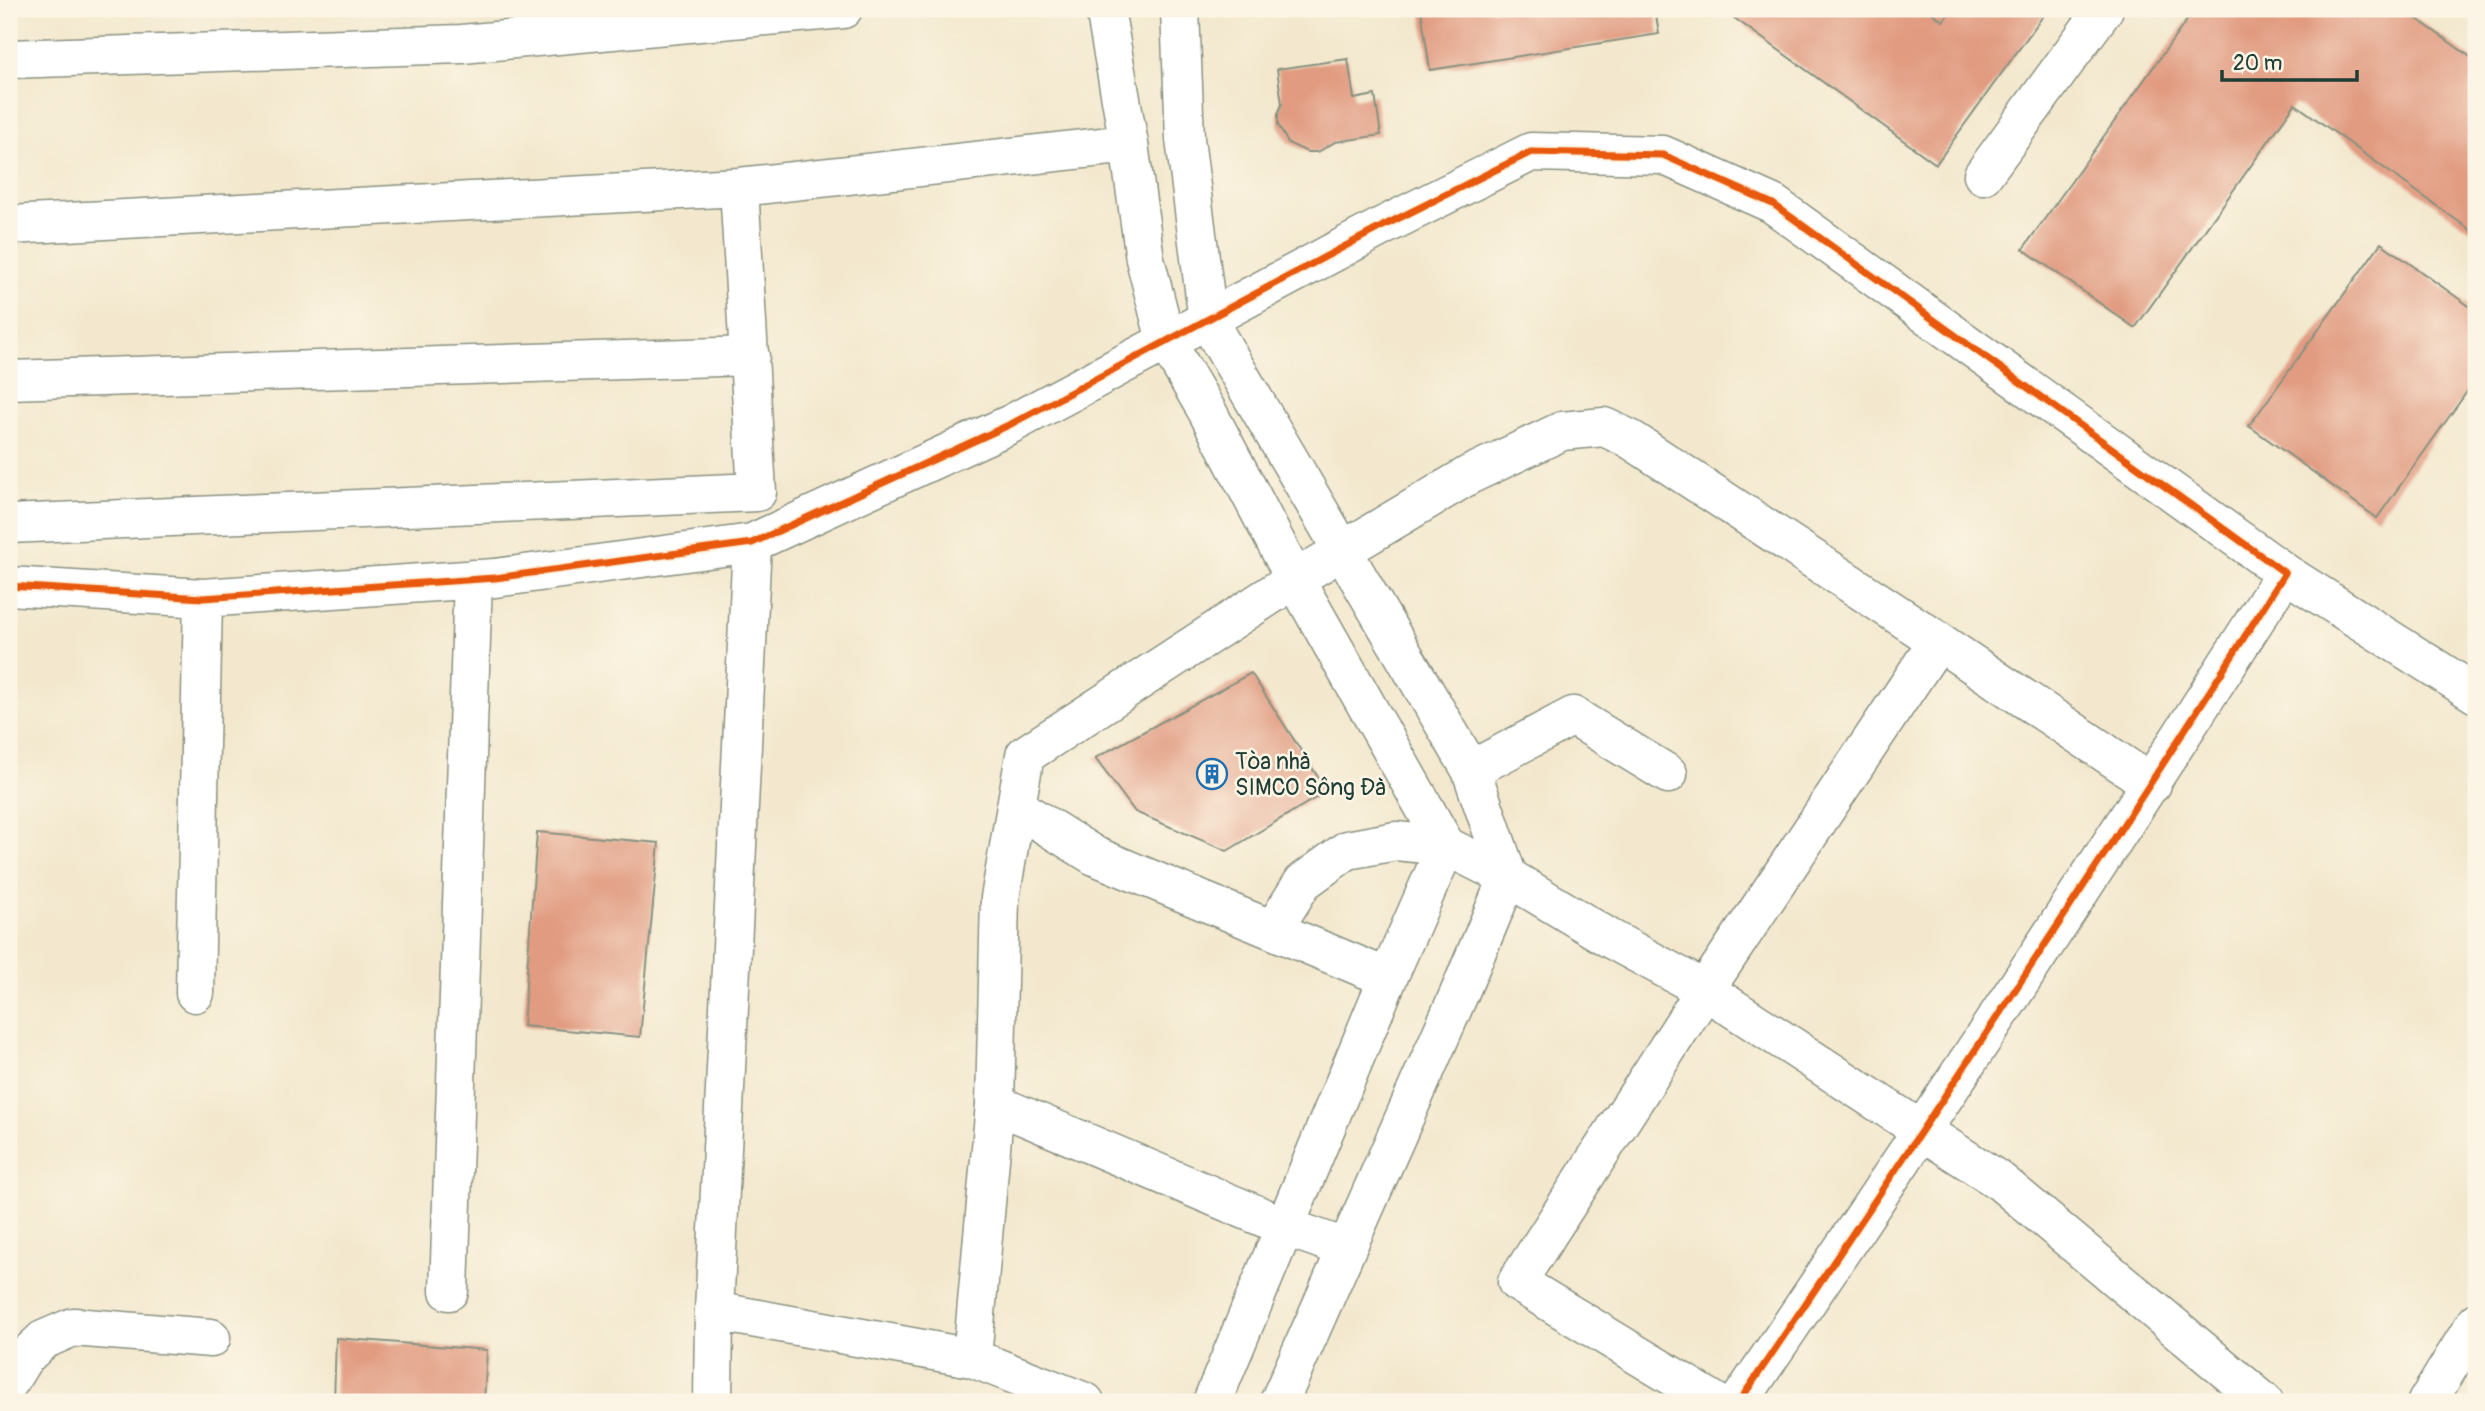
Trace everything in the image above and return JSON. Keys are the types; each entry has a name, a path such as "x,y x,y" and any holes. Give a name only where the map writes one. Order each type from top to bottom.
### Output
{"street":[{"path":"9,60 461,44 843,9"},
{"path":"1105,9 1129,144 1145,259 1167,341 1296,579 1446,845"},
{"path":"1180,9 1185,139 1208,321 1471,770 1508,877 1279,1402"},
{"path":"1983,174 2104,9"},
{"path":"9,225 739,187 1129,144"},
{"path":"9,586 202,598 495,578 752,543 1011,424 1383,226 1531,152 1663,155 1773,204 2285,573 2476,694"},
{"path":"9,524 757,492 739,187"},
{"path":"9,380 750,356"},
{"path":"972,1358 995,1104 1000,898 1025,755 1296,579 1469,475 1562,430 1604,427 1630,439 2152,784"},
{"path":"713,1402 714,1311 752,543"},
{"path":"1740,1402 2152,784 2285,573"},
{"path":"449,1291 473,579"},
{"path":"195,993 202,598"},
{"path":"1715,1402 1517,1282 1704,990 1938,641"},
{"path":"1471,770 1573,716 1668,774"},
{"path":"1017,807 1095,856 1388,978"},
{"path":"1273,930 1303,882 1347,850 1396,841 1446,845 1508,877 1609,938 1704,990 2001,1182 2264,1402"},
{"path":"1212,1402 1446,845"},
{"path":"995,1104 1286,1227 1345,1248"},
{"path":"714,1311 972,1358 1086,1402"},
{"path":"2427,1402 2476,1322"},
{"path":"9,1382 23,1359 43,1340 73,1327 211,1338"},
{"path":"9,1389 21,1402"}],"building":[{"path":"1421,9 1655,9 1659,34 1430,70"},
{"path":"1722,9 1927,9 1943,21 1952,9 2048,9 1936,164"},
{"path":"2195,9 2348,9 2358,16 2363,9 2403,9 2476,61 2476,234 2295,104 2135,328 2023,249"},
{"path":"1348,59 1354,99 1375,95 1381,135 1335,142 1318,152 1307,152 1288,143 1278,125 1282,104 1277,69"},
{"path":"2381,243 2476,311 2476,379 2377,518 2249,426"},
{"name":"Tòa nhà SIMCO Sông Đà","path":"1251,673 1327,791 1227,851 1135,812 1095,758"},
{"path":"537,832 659,843 640,1037 523,1026"},
{"path":"336,1338 487,1350 484,1402 334,1402"}],"cycle path":[{"path":"9,586 203,598 495,578 752,543 1011,424 1383,226 1531,152 1663,155 1773,204 2285,573 2015,990 1739,1402"}],"place":[{"name":"Tòa nhà SIMCO Sông Đà","path":"1212,774"}]}
